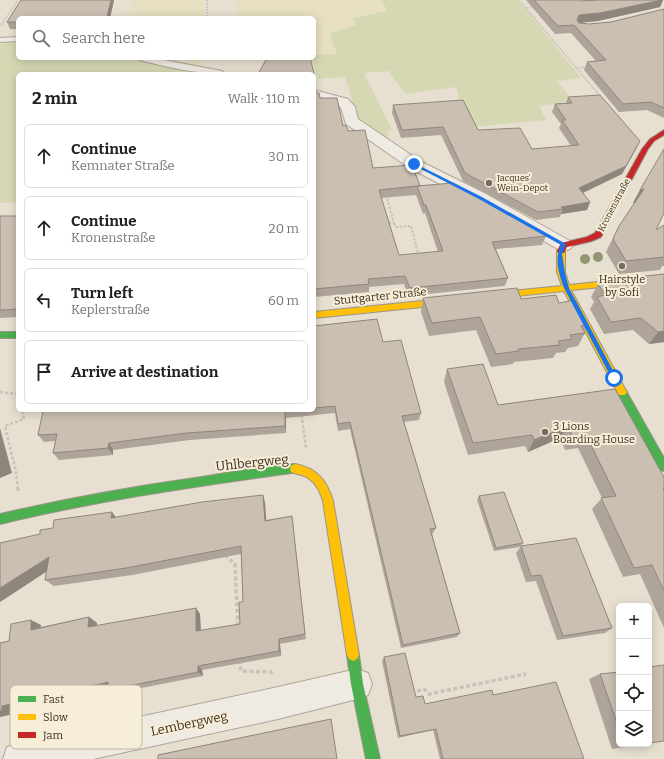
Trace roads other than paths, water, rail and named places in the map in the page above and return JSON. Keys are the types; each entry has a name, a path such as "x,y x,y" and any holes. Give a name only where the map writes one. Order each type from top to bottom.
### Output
{"street":[{"path":"316,95 343,102 348,107 351,121 410,162 480,198 564,245 560,254 562,273 567,288 602,357 664,467"},
{"name":"Kronenstraße","path":"564,245 589,239 598,235 645,149 652,140 664,132"},
{"path":"484,297 664,278"},
{"name":"Stuttgarter Straße","path":"316,315 461,300"},
{"path":"0,335 16,335"},
{"name":"Uhlbergweg","path":"0,519 120,493 222,478 290,470 305,471 317,478 326,489 330,506 358,684 373,759"},
{"name":"Lembergweg","path":"142,732 358,684"},
{"name":"Lembergweg","path":"19,759 65,749"}],"lane":[{"path":"0,40 16,39"},
{"path":"151,60 210,72"}],"place":[{"name":"Jacques’ Wein-Depot","path":"489,183"},
{"name":"Hairstyle by Sofi","path":"622,266"},
{"name":"3 Lions Boarding House","path":"545,432"}]}
